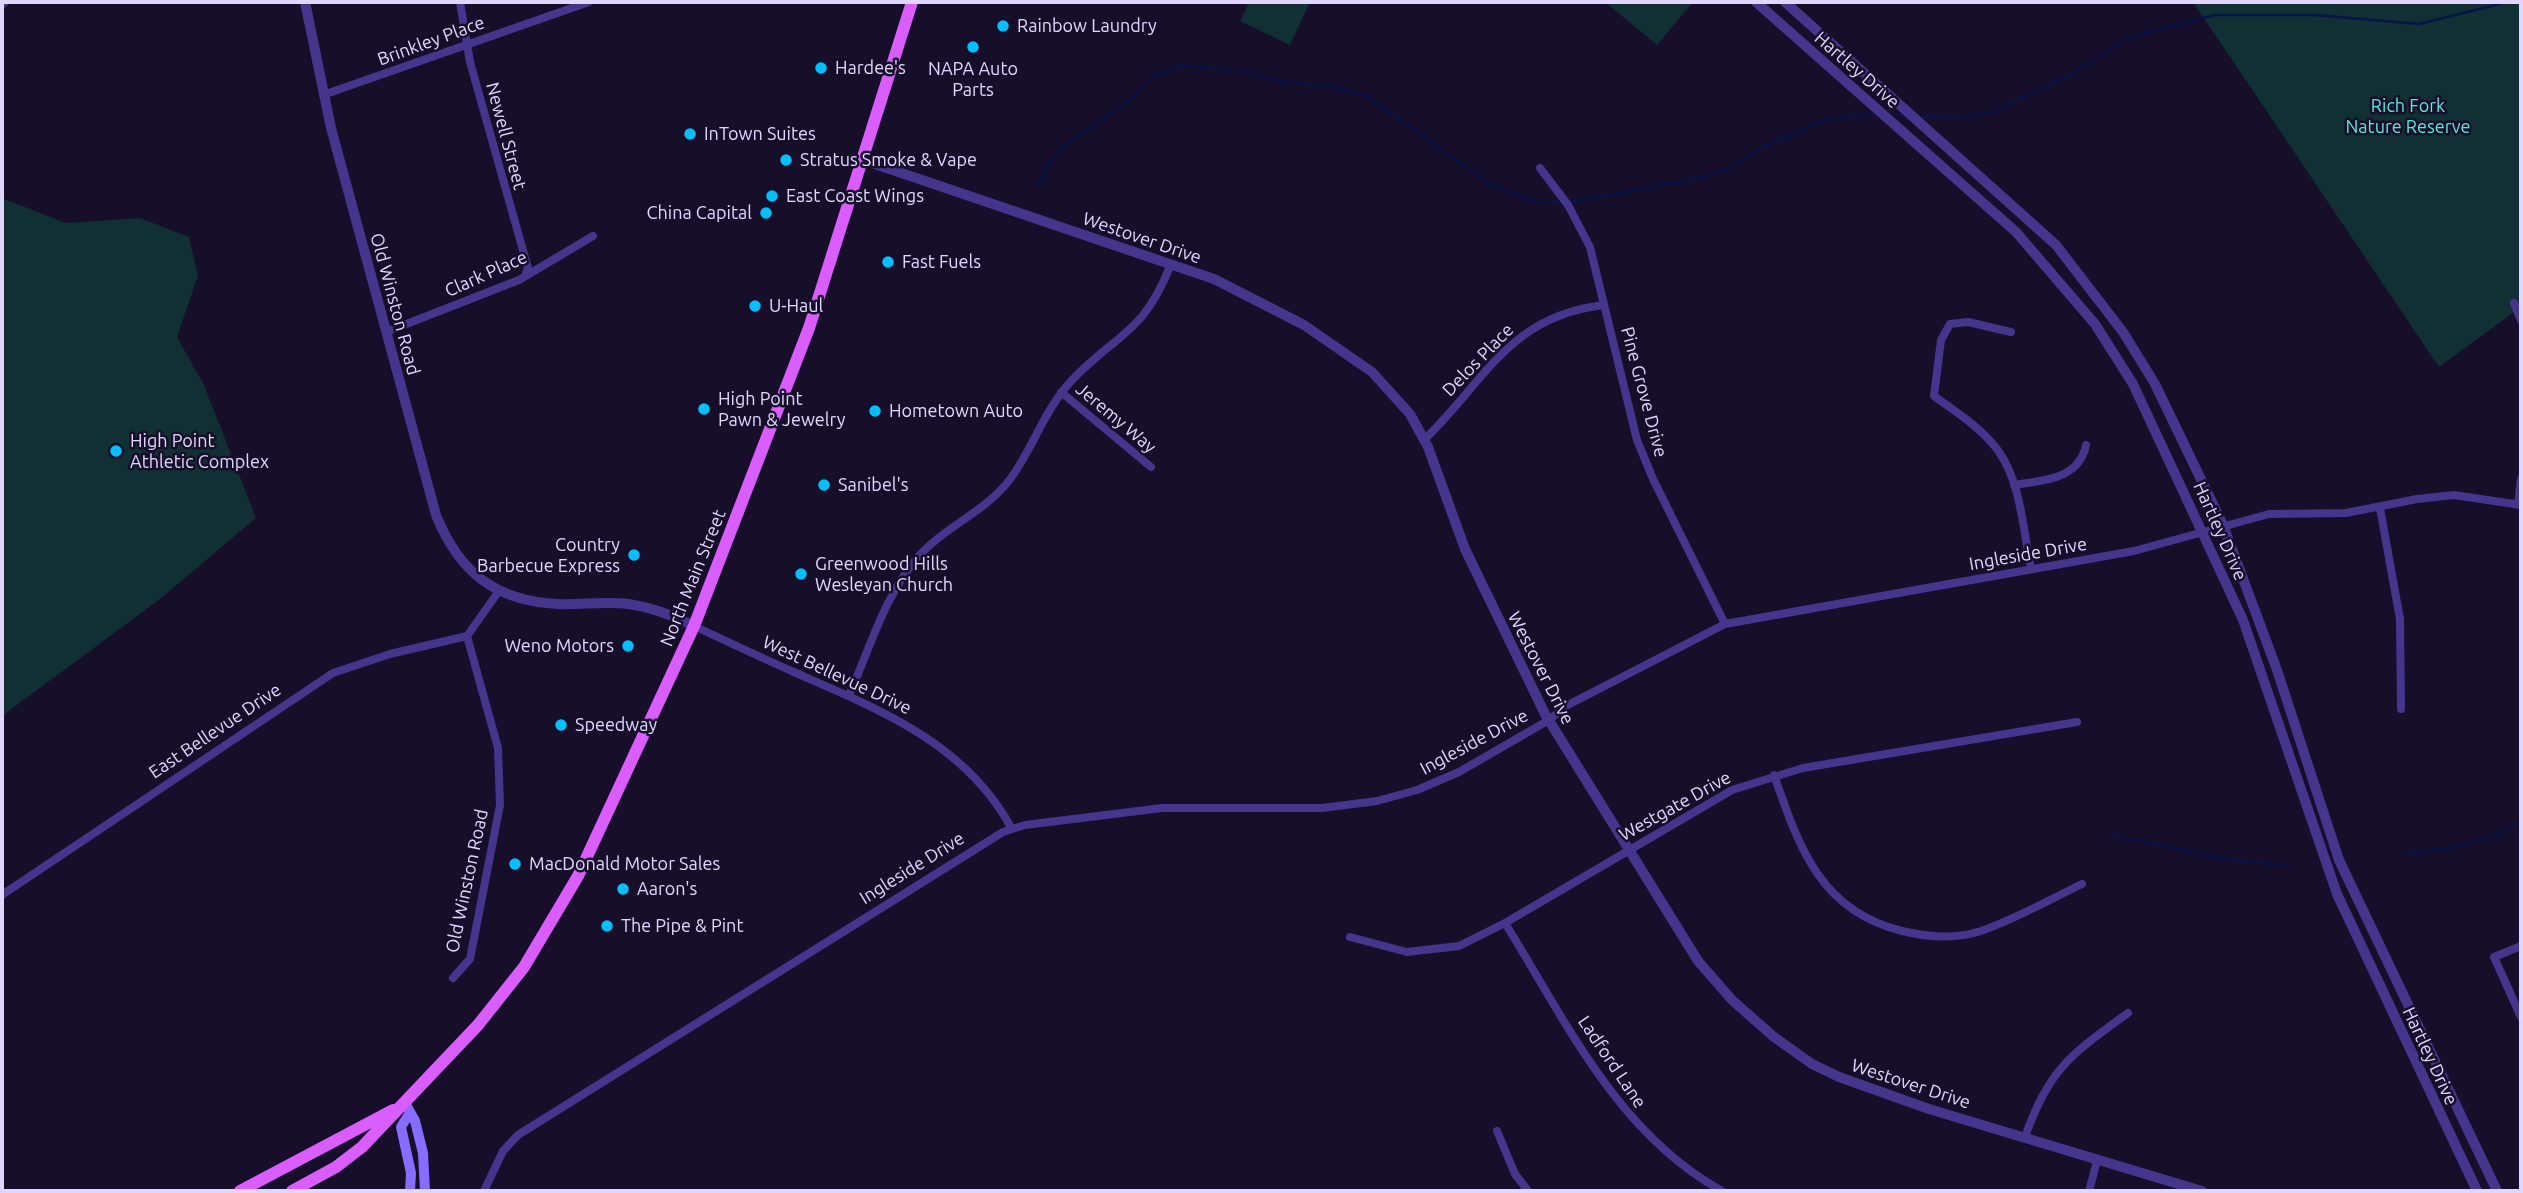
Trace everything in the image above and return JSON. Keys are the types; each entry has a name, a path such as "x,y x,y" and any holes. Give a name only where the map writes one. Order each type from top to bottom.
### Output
{"main road":[{"name":"North Main Street","path":"292,1191 336,1167 407,1109 524,967 578,876 695,626 809,328 912,2"},
{"path":"240,1191 407,1109"},
{"path":"407,1109 401,1126 411,1172 410,1191"},
{"path":"407,1109 415,1121 423,1153 425,1191"}],"street":[{"name":"Old Winston Road","path":"305,2 323,95 436,515 446,541 459,560 499,591 541,602 628,604 678,618 695,626"},
{"name":"Newell Street","path":"460,2 467,44 528,268 525,276"},
{"name":"Brinkley Place","path":"323,95 589,2"},
{"name":"Hartley Drive","path":"1756,2 2016,232 2095,324 2133,384 2243,620 2337,894 2477,1191"},
{"name":"Hartley Drive","path":"1785,2 2056,245 2123,332 2155,384 2222,525 2277,670 2339,860 2497,1191"},
{"name":"Westover Drive","path":"863,160 1171,264 1255,298 1342,349 1392,390 1424,440 1465,550 1549,720 1699,961 1732,1000 1774,1037 1812,1064 1839,1077 1929,1109 2202,1191"},
{"name":"Pine Grove Drive","path":"1540,168 1569,205 1584,233 1637,440 1653,479 1725,624"},
{"name":"Clark Place","path":"386,331 525,276 593,236"},
{"path":"849,695 880,622 909,569 933,543 1003,488 1062,392 1073,378 1142,319 1159,295 1171,264"},
{"path":"2515,303 2521,320"},
{"name":"Delos Place","path":"1424,440 1486,369 1525,332 1563,312 1604,304"},
{"path":"2011,332 1968,322 1950,324 1941,340 1934,396 1974,425 1997,449 2014,485 2031,569"},
{"name":"Jeremy Way","path":"1062,392 1151,467"},
{"path":"2014,485 2066,474 2079,462 2086,445"},
{"path":"2520,505 2521,478"},
{"name":"Ingleside Drive","path":"484,1191 503,1150 518,1135 939,869 985,841 1012,829 1162,808 1322,808 1377,801 1459,772 1549,720 1566,706 1725,624 2134,551 2269,514 2346,513 2417,499 2454,495 2520,505"},
{"path":"2380,508 2400,619 2401,709"},
{"path":"467,636 499,591"},
{"name":"West Bellevue Drive","path":"695,626 890,714 937,743 986,789 1012,829"},
{"name":"Old Winston Road","path":"453,978 470,959 499,804 498,748 467,636"},
{"name":"East Bellevue Drive","path":"2,895 333,673 390,654 467,636"},
{"name":"Westgate Drive","path":"1350,937 1407,952 1431,952 1459,946 1505,923 1732,790 1803,768 2077,722"},
{"path":"1774,775 1806,859 1820,879 1854,912 1885,927 1923,936 1979,932 2082,884"},
{"name":"Ladford Lane","path":"1505,923 1610,1093 1657,1146 1722,1191"},
{"path":"2521,946 2494,957 2521,1017"},
{"path":"2025,1137 2048,1084 2070,1055 2128,1013"},
{"path":"1496,1131 1515,1174 1528,1191"},
{"path":"2089,1191 2098,1161"}],"green space":[{"path":"1249,2 1310,2 1290,45 1240,21"},
{"path":"1605,2 1693,2 1657,45"},
{"name":"Rich Fork Nature Reserve","path":"2193,2 2521,2 2521,307 2439,367"},
{"name":"High Point Athletic Complex","path":"2,198 66,223 140,218 189,237 198,276 177,337 204,385 256,518 160,599 2,716"}],"waterway":[{"path":"1917,117 1961,117 1992,112 2070,75 2128,38 2215,15 2316,15 2419,24 2507,2"},
{"path":"1037,187 1052,158 1076,137 1129,101 1150,79 1180,65 1248,72 1279,81 1332,87 1367,96 1491,185 1539,203 1563,202"},
{"path":"1570,202 1696,179 1733,167 1763,147 1824,120 1876,113"},
{"path":"1889,114 1907,117"},
{"path":"2403,853 2464,845 2492,836 2521,822"},
{"path":"2107,834 2237,861 2289,865"}],"place":[{"name":"Rainbow Laundry","path":"1003,26"},
{"name":"NAPA Auto Parts","path":"973,47"},
{"name":"Hardee's","path":"821,68"},
{"name":"InTown Suites","path":"690,134"},
{"name":"Stratus Smoke & Vape","path":"786,160"},
{"name":"East Coast Wings","path":"772,196"},
{"name":"China Capital","path":"766,213"},
{"name":"Fast Fuels","path":"888,262"},
{"name":"U-Haul","path":"755,306"},
{"name":"High Point Pawn & Jewelry","path":"704,409"},
{"name":"Hometown Auto","path":"875,411"},
{"name":"High Point Athletic Complex","path":"116,451"},
{"name":"Sanibel's","path":"824,485"},
{"name":"Country Barbecue Express","path":"634,555"},
{"name":"Greenwood Hills Wesleyan Church","path":"801,574"},
{"name":"Weno Motors","path":"628,646"},
{"name":"Speedway","path":"561,725"},
{"name":"MacDonald Motor Sales","path":"515,864"},
{"name":"Aaron's","path":"623,889"},
{"name":"The Pipe & Pint","path":"607,926"}]}
